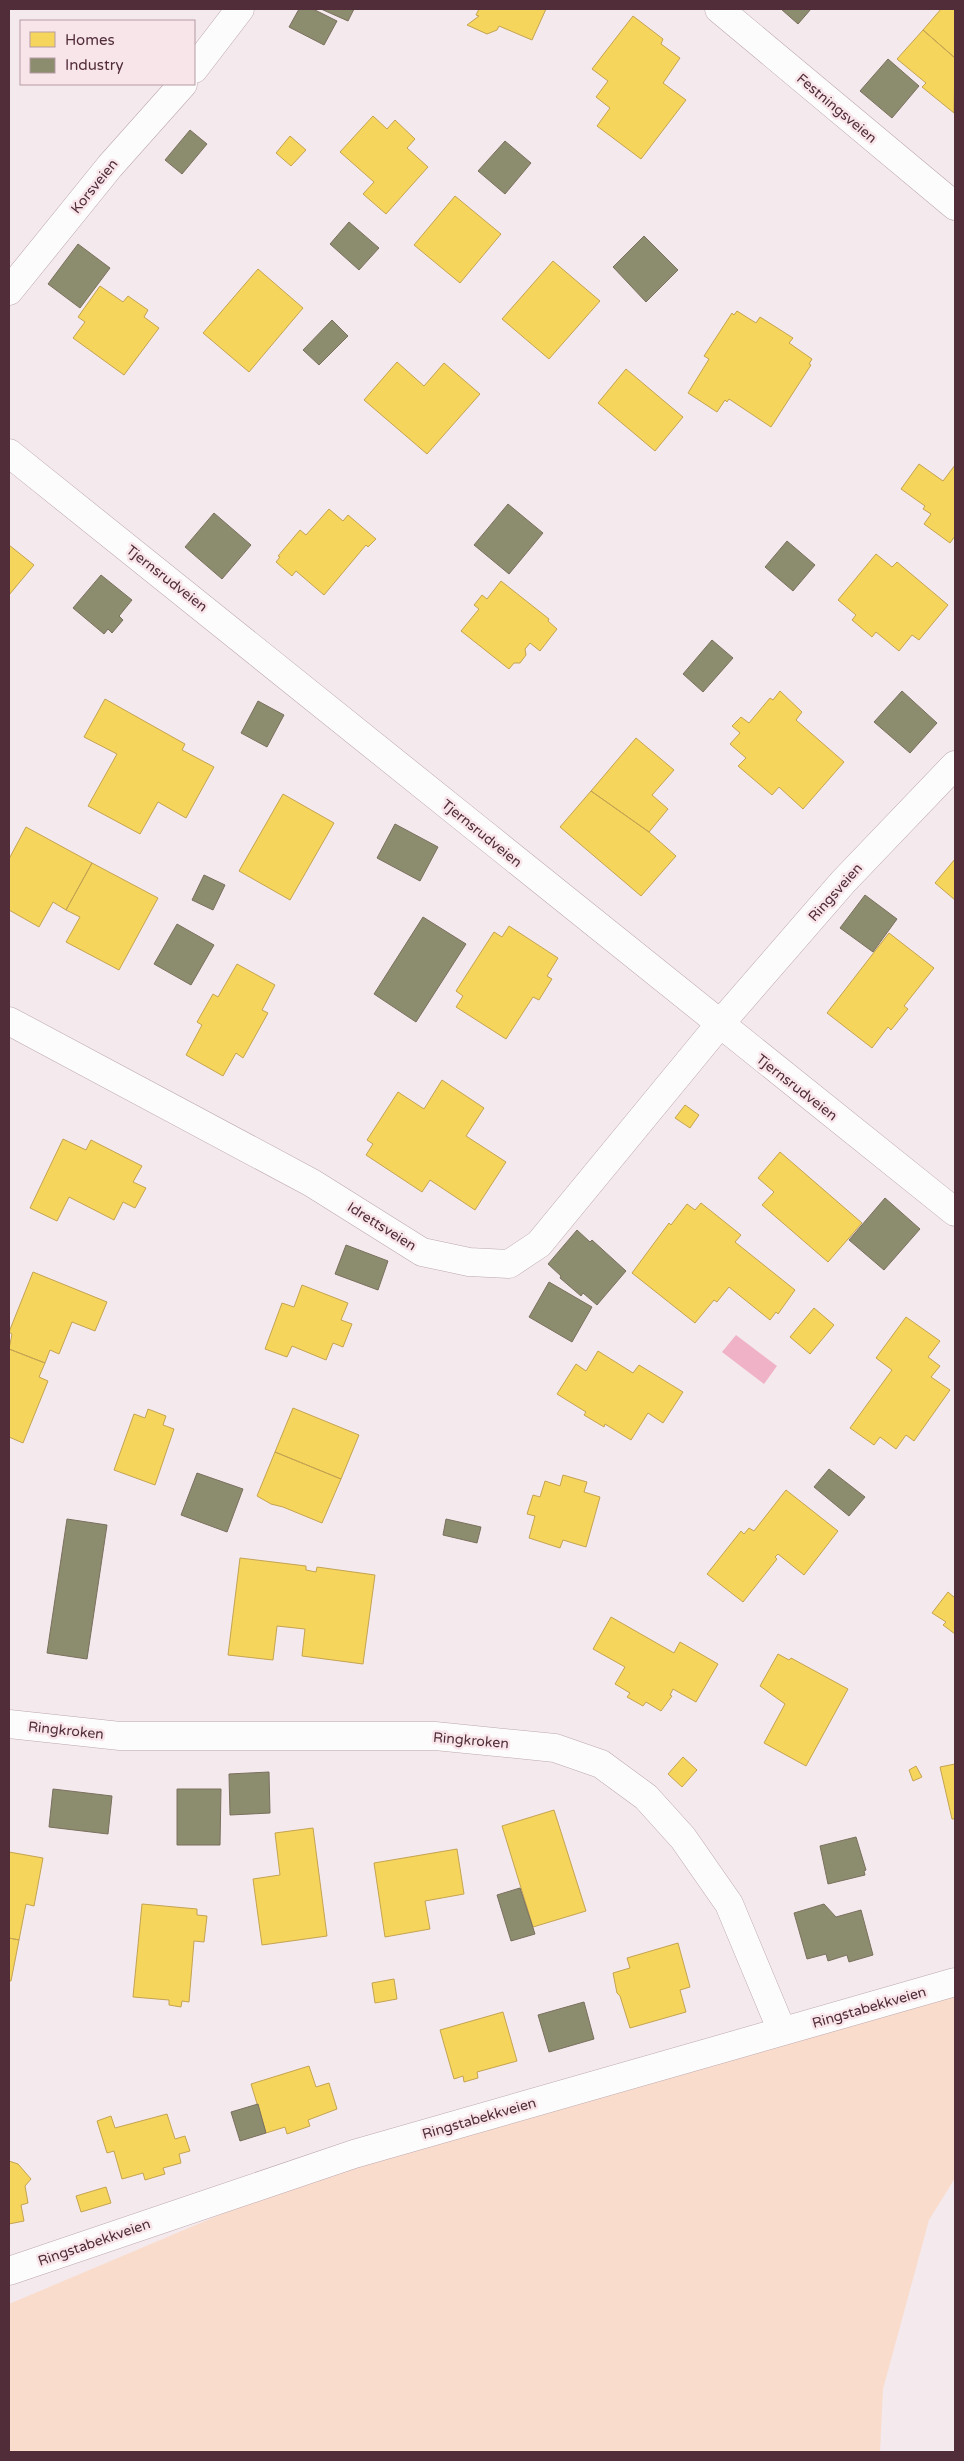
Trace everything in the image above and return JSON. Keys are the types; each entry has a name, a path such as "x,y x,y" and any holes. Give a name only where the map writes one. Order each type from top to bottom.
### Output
{"street":[{"path":"195,68 240,9"},
{"name":"Festningsveien","path":"720,9 955,206"},
{"name":"Korsveien","path":"9,291 110,166 181,85"},
{"name":"Tjernsrudveien","path":"9,453 252,645 719,1025 955,1212"},
{"name":"Ringsveien","path":"719,1025 843,882 955,765"},
{"name":"Idrettsveien","path":"9,1021 312,1183 422,1252 469,1262 509,1264 539,1244 719,1025"},
{"name":"Ringkroken","path":"9,1724 120,1736 435,1736 555,1748 601,1764 646,1797 683,1838 729,1904 782,2031"},
{"name":"Ringstabekkveien","path":"9,2271 354,2154 955,1982"}],"shaded area":[{"path":"736,1335 777,1366 764,1384 722,1352"},
{"path":"955,1988 955,2178 929,2220 883,2389 880,2452 9,2452 9,2304 354,2158"}],"building: Homes":[{"path":"479,9 546,9 532,40 499,26 497,30 487,34 467,25 479,16 476,15"},
{"path":"941,9 955,9 955,58 923,30"},
{"path":"633,16 663,39 661,44 680,58 663,83 686,100 641,159 597,126 610,108 596,97 608,81 592,69"},
{"path":"923,30 955,58 954,113 922,87 926,83 897,59"},
{"path":"373,116 387,129 395,120 415,139 407,148 428,167 386,214 363,194 374,182 340,152"},
{"path":"290,136 306,150 291,166 276,153"},
{"path":"455,196 501,234 460,283 414,245"},
{"path":"553,261 600,301 549,359 502,319"},
{"path":"258,269 303,308 249,372 203,333"},
{"path":"100,286 123,302 128,296 148,310 144,317 159,328 124,375 73,338 85,322 78,317"},
{"path":"737,311 756,323 760,317 793,338 789,343 812,359 809,364 811,365 771,427 729,399 727,402 725,400 717,412 688,393 709,359 704,356 732,313 734,315"},
{"path":"397,362 424,386 444,363 480,394 427,454 364,400"},
{"path":"626,369 683,417 655,451 598,403"},
{"path":"919,464 943,481 955,465 955,536 950,543 924,524 931,514 923,509 925,506 901,489"},
{"path":"329,509 343,521 348,515 376,539 368,547 366,545 324,595 296,571 292,576 276,562 280,557 278,556 300,530 306,535"},
{"path":"9,545 34,565 9,595"},
{"path":"876,554 892,567 897,562 948,605 919,640 912,635 899,651 876,632 872,637 852,620 856,615 838,600"},
{"path":"501,581 549,619 548,621 557,629 540,651 530,643 525,649 526,655 520,663 514,663 509,669 461,631 479,609 474,605 482,595 487,599"},
{"path":"780,691 802,712 796,720 844,762 803,809 779,787 772,795 738,766 746,758 730,744 740,733 732,726 741,717 749,723 770,698 773,700"},
{"path":"105,699 185,744 182,750 214,767 186,818 158,802 140,834 88,806 117,754 84,737"},
{"path":"636,738 674,770 652,795 668,809 649,832 591,791"},
{"path":"591,791 649,832 676,856 641,896 560,827"},
{"path":"283,794 334,823 290,900 239,871"},
{"path":"26,827 92,863 66,910 53,902 39,927 9,910 9,859"},
{"path":"955,859 955,900 935,883"},
{"path":"92,863 158,898 119,970 66,942 80,917 66,910"},
{"path":"509,926 558,958 547,976 552,979 539,1000 533,997 506,1039 456,1007 463,996 456,991 494,932 502,937"},
{"path":"889,933 934,968 904,1006 908,1009 891,1030 888,1027 872,1048 827,1013"},
{"path":"237,964 275,985 262,1010 268,1013 243,1058 236,1053 223,1076 186,1055 202,1025 197,1022 213,994 218,997"},
{"path":"442,1080 484,1108 466,1136 506,1162 475,1210 430,1180 422,1192 366,1155 373,1144 367,1140 398,1092 424,1109"},
{"path":"685,1105 699,1115 690,1128 675,1118"},
{"path":"63,1139 86,1150 91,1140 142,1166 133,1182 146,1188 135,1208 123,1202 114,1220 69,1197 57,1221 30,1208"},
{"path":"780,1152 862,1223 828,1262 762,1205 774,1192 758,1178"},
{"path":"701,1203 741,1235 735,1242 795,1290 778,1314 776,1312 770,1320 729,1287 717,1302 714,1300 695,1323 632,1273 669,1223 671,1225 687,1204 695,1210"},
{"path":"33,1272 107,1302 95,1331 72,1322 59,1354 50,1350 45,1363 9,1349 12,1334 9,1332"},
{"path":"302,1285 348,1303 341,1320 352,1324 343,1347 333,1343 326,1360 292,1346 287,1357 265,1349 282,1303 294,1307"},
{"path":"814,1308 834,1325 810,1354 790,1337"},
{"path":"906,1317 940,1341 928,1357 940,1366 931,1377 950,1390 914,1441 906,1435 896,1449 880,1437 874,1445 850,1428 892,1370 876,1358"},
{"path":"9,1349 45,1363 39,1377 48,1381 23,1443 9,1437"},
{"path":"598,1351 633,1373 639,1365 683,1392 663,1423 648,1413 631,1440 605,1424 604,1427 584,1415 586,1412 557,1394 576,1364 586,1371"},
{"path":"293,1408 359,1435 341,1479 275,1452"},
{"path":"148,1409 166,1416 163,1425 174,1429 155,1485 114,1470 134,1414 145,1418"},
{"path":"275,1452 341,1479 322,1523 271,1504 257,1496"},
{"path":"563,1475 587,1482 584,1492 600,1497 586,1547 563,1540 560,1548 529,1538 535,1516 527,1514 533,1495 540,1497 545,1481 560,1486"},
{"path":"786,1490 838,1531 804,1575 778,1554 775,1557 777,1559 743,1602 707,1574 741,1531 744,1534 749,1528 754,1531"},
{"path":"240,1558 306,1566 306,1570 316,1572 317,1567 375,1575 363,1664 302,1656 305,1629 277,1626 273,1660 228,1655"},
{"path":"948,1592 955,1598 955,1634 943,1625 946,1622 932,1613"},
{"path":"611,1617 674,1653 680,1642 718,1664 696,1702 673,1689 670,1695 672,1696 661,1711 646,1702 643,1706 627,1697 630,1693 615,1684 625,1667 593,1649"},
{"path":"778,1654 789,1660 791,1658 848,1689 806,1766 764,1743 785,1704 760,1686"},
{"path":"683,1757 697,1770 682,1787 668,1774"},
{"path":"955,1764 955,1819 952,1819 940,1767"},
{"path":"916,1766 922,1777 913,1781 909,1770"},
{"path":"554,1810 586,1911 533,1927 502,1826"},
{"path":"313,1828 327,1936 262,1945 253,1879 280,1875 275,1833"},
{"path":"457,1849 464,1894 425,1901 430,1929 385,1937 374,1863"},
{"path":"9,1852 43,1858 34,1906 26,1904 19,1940 9,1938"},
{"path":"142,1904 197,1909 197,1915 207,1916 204,1942 194,1941 189,2002 182,2001 181,2007 169,2005 169,2000 133,1997"},
{"path":"9,1938 19,1940 11,1981 9,1981"},
{"path":"678,1943 690,1987 680,1990 686,2012 630,2028 620,1996 617,1993 613,1973 630,1968 627,1958"},
{"path":"394,1979 397,1999 375,2003 372,1983"},
{"path":"503,2012 517,2061 477,2072 478,2078 464,2082 463,2076 454,2079 440,2030"},
{"path":"309,2066 316,2087 329,2083 337,2109 308,2120 310,2126 287,2134 285,2127 266,2133 251,2084"},
{"path":"167,2114 175,2139 185,2136 190,2151 179,2154 181,2163 163,2168 165,2174 145,2180 143,2173 122,2179 114,2151 107,2153 97,2121 111,2116 115,2128"},
{"path":"9,2161 18,2164 31,2179 25,2186 28,2203 21,2205 24,2221 9,2224"},
{"path":"106,2187 111,2203 81,2212 76,2196"}],"building: Industry":[{"path":"299,9 313,9 337,21 324,45 289,27"},
{"path":"321,9 354,9 348,21"},
{"path":"781,9 811,9 798,24"},
{"path":"888,59 919,86 892,118 860,91"},
{"path":"190,130 207,144 182,174 165,160"},
{"path":"505,141 531,163 505,194 478,171"},
{"path":"349,222 379,248 359,270 330,244"},
{"path":"644,236 678,270 646,302 613,267"},
{"path":"78,244 110,268 80,308 48,284"},
{"path":"332,320 348,336 319,365 303,350"},
{"path":"508,504 543,533 509,574 474,545"},
{"path":"214,513 251,545 222,579 185,547"},
{"path":"787,541 815,565 793,591 765,567"},
{"path":"101,575 132,600 119,616 123,620 112,633 108,629 104,634 73,608"},
{"path":"712,640 733,658 703,692 683,674"},
{"path":"902,691 937,723 910,753 874,722"},
{"path":"258,701 284,715 267,747 241,733"},
{"path":"395,824 438,847 420,881 377,858"},
{"path":"204,875 225,885 213,910 192,900"},
{"path":"865,895 897,919 873,952 840,928"},
{"path":"423,917 466,944 416,1022 374,994"},
{"path":"177,924 214,945 191,985 154,964"},
{"path":"885,1198 920,1229 884,1270 849,1240"},
{"path":"577,1230 590,1242 592,1240 626,1271 597,1305 583,1293 581,1296 560,1278 561,1276 548,1264"},
{"path":"346,1245 388,1261 378,1290 335,1274"},
{"path":"549,1282 592,1307 572,1342 529,1317"},
{"path":"829,1469 865,1497 849,1516 814,1487"},
{"path":"197,1473 243,1489 227,1532 181,1515"},
{"path":"67,1519 107,1525 87,1659 47,1653"},
{"path":"446,1519 481,1527 477,1543 443,1535"},
{"path":"269,1772 270,1813 230,1815 229,1774"},
{"path":"53,1789 112,1796 108,1834 49,1827"},
{"path":"177,1789 221,1789 220,1845 177,1845"},
{"path":"856,1837 866,1870 864,1871 865,1875 828,1884 820,1846"},
{"path":"520,1888 535,1934 511,1941 497,1895"},
{"path":"824,1904 836,1917 861,1910 873,1955 849,1962 847,1955 828,1961 826,1954 807,1959 794,1913"},
{"path":"584,2002 594,2039 549,2052 538,2015"},
{"path":"258,2104 266,2133 240,2141 231,2112"}]}
